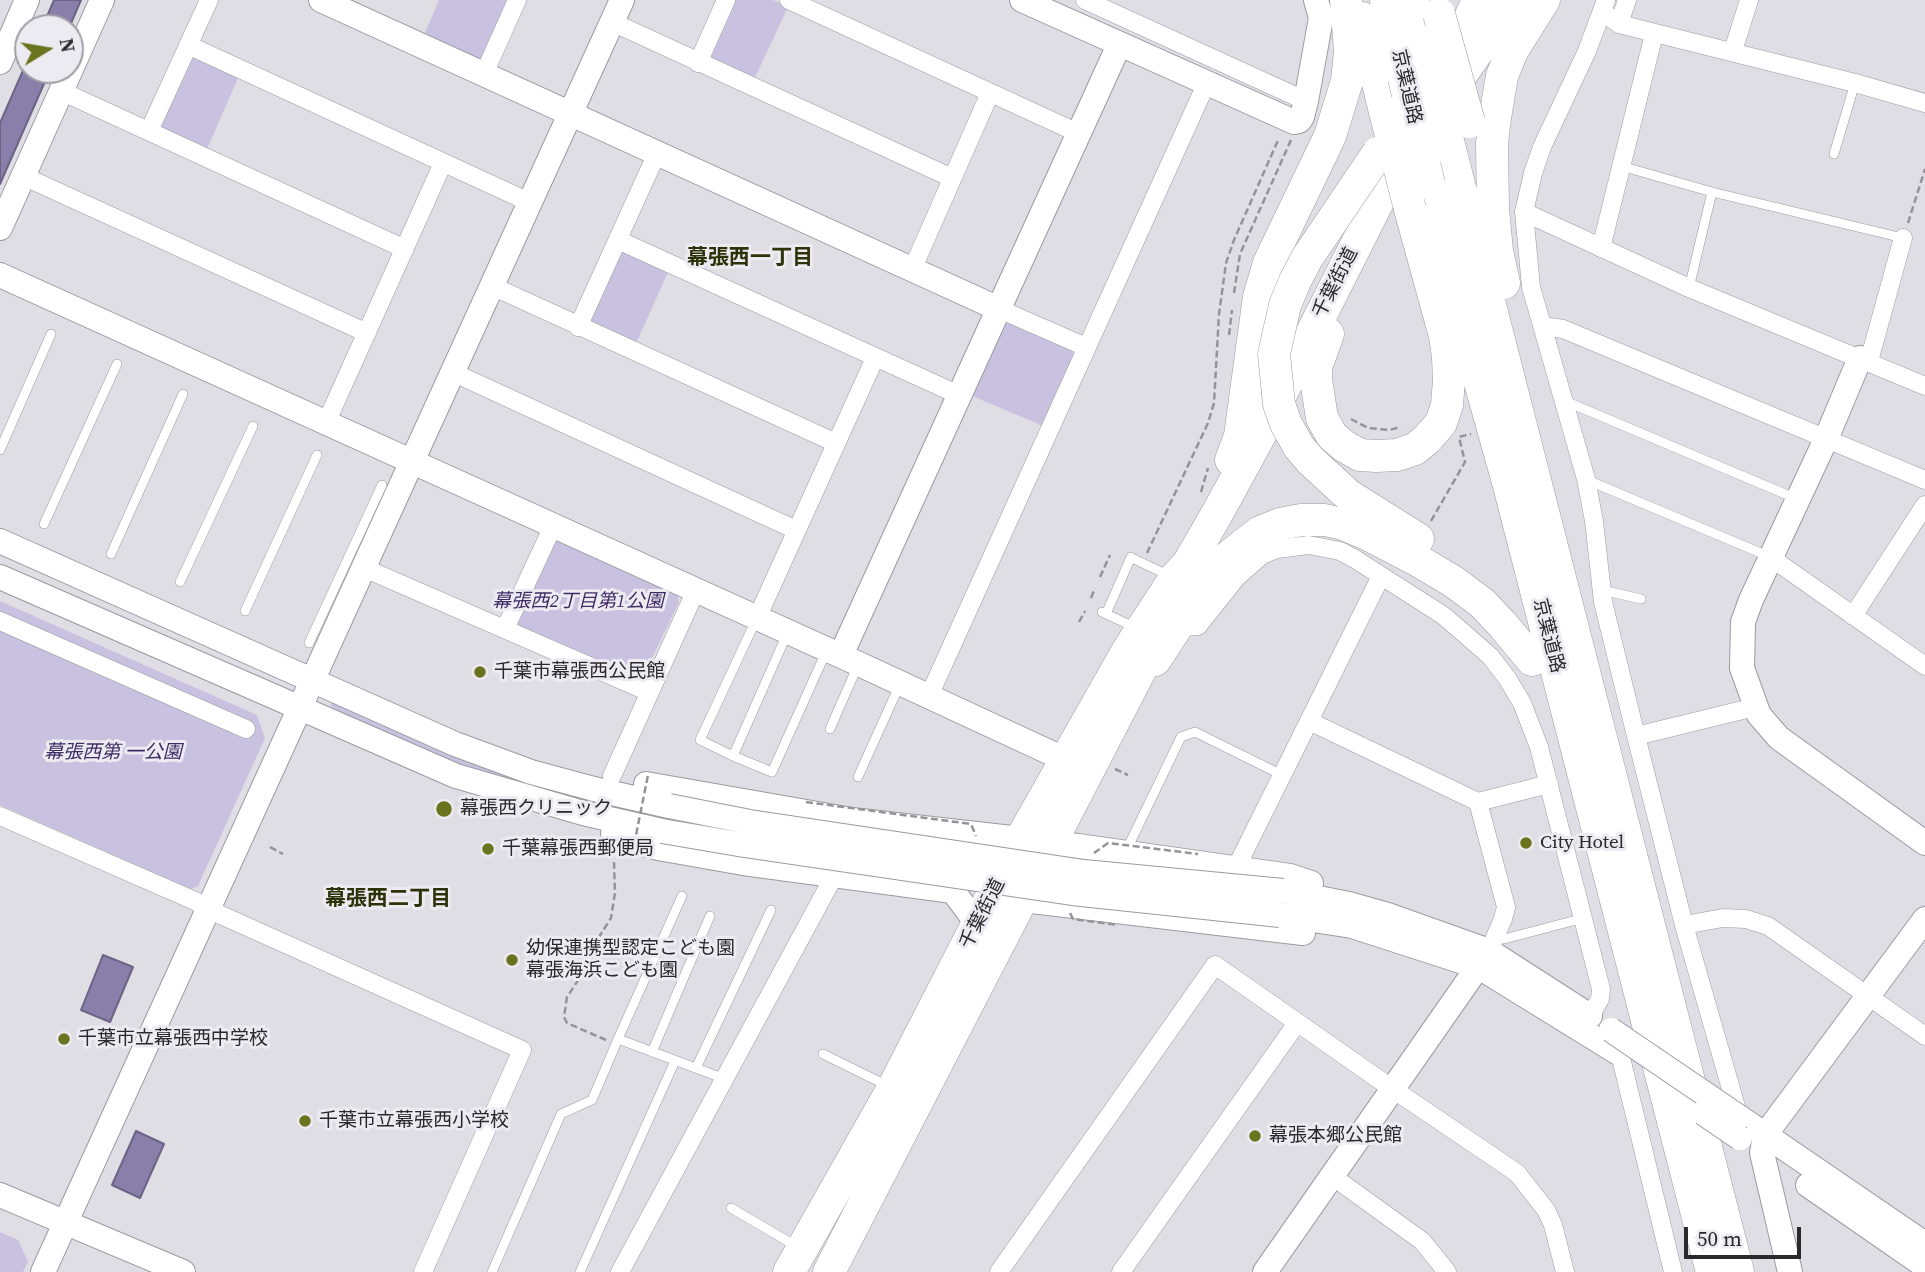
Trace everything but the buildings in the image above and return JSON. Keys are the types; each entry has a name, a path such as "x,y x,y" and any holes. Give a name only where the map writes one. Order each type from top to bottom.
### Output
{"highway":[{"path":"1218,512 1218,491 1240,436 1259,296 1269,263 1330,135 1347,81 1350,51 1346,0"},
{"path":"1357,0 1385,112 1410,209 1445,336 1450,380 1447,405 1441,423 1415,449 1397,455 1360,455 1332,436 1322,418 1316,367 1384,186 1513,0"},
{"name":"京葉道路","path":"1386,0 1429,184 1712,1272"},
{"path":"1544,0 1522,32 1502,76 1492,143 1497,251 1546,488 1546,527"},
{"path":"1429,5 1469,122 1493,209"},
{"name":"京葉道路","path":"1429,5 1423,42 1738,1272"},
{"name":"千葉街道","path":"796,1261 893,1088 1021,839 1141,630 1218,512 1266,424 1384,186 1444,75 1474,5"},
{"path":"1444,75 1425,89 1378,153 1307,258 1295,281 1278,330 1275,354 1279,404 1286,424 1310,460 1348,495 1464,570 1506,615 1532,660 1564,739 1577,788 1592,807"},
{"path":"1141,671 1157,658 1203,587 1226,559 1260,532 1291,522 1325,520 1367,534 1454,582 1482,603 1532,660"},
{"name":"千葉街道","path":"829,1272 1141,671 1184,582 1182,571"}],"street":[{"path":"3,48 27,0"},
{"path":"0,228 102,0"},
{"path":"149,131 209,0"},
{"path":"321,0 1086,347"},
{"path":"484,75 517,0"},
{"path":"698,63 726,0"},
{"path":"789,0 1078,133"},
{"path":"1022,0 1294,122 1300,121 1302,117 1321,18 1316,0"},
{"path":"1619,24 1627,0"},
{"path":"1732,51 1749,0"},
{"path":"1094,2 1306,101"},
{"path":"1739,1128 1636,736 1602,590 1586,479 1531,287 1524,212 1542,147 1604,6 1619,24 1732,51 1925,103"},
{"path":"43,1272 617,11 698,63 953,178"},
{"path":"1601,248 1654,34"},
{"path":"188,45 529,202"},
{"path":"842,656 1119,45"},
{"path":"929,696 1207,82"},
{"path":"61,91 405,249"},
{"path":"912,270 990,93"},
{"path":"578,327 657,153"},
{"path":"327,423 443,163"},
{"path":"23,176 367,333"},
{"path":"1524,212 1689,288 1925,386"},
{"path":"1903,238 1865,360 1751,600 1742,632 1742,668 1755,706 1768,726 1792,750 1925,843"},
{"path":"618,240 959,395"},
{"path":"0,275 1066,760"},
{"path":"492,286 836,443"},
{"path":"1543,326 1563,330 1925,480"},
{"path":"757,618 875,358"},
{"path":"452,372 796,530"},
{"path":"1853,616 1925,505"},
{"path":"505,629 553,526"},
{"path":"0,541 455,744 531,772 594,789 750,822 1351,915 1388,915 1488,952 1611,1030 1739,1128"},
{"path":"1176,627 1198,626 1249,565 1277,549 1309,545 1340,551 1444,615 1496,663 1522,703 1539,747 1549,784 1601,989 1600,999 1590,1016"},
{"path":"1770,557 1925,666"},
{"path":"364,568 649,692"},
{"path":"0,576 456,776 583,813 662,831 744,845 1072,893 1281,903"},
{"path":"1236,868 1381,576"},
{"path":"612,776 696,590"},
{"path":"0,621 246,729"},
{"path":"1636,736 1755,706"},
{"path":"1309,721 1478,802 1549,784"},
{"path":"531,772 584,771 678,791 825,816 1021,839"},
{"path":"1265,1272 1488,952 1503,919 1506,907 1478,802"},
{"path":"583,813 620,838 658,848 834,876 953,891 978,925"},
{"path":"0,816 522,1050 423,1272"},
{"path":"1007,867 1037,846 1052,843 1236,868 1290,876 1315,884 1351,915"},
{"path":"620,1272 834,876"},
{"path":"1023,900 1311,934 1351,915"},
{"path":"1684,925 1723,918 1746,919 1768,926 1925,1036"},
{"path":"1790,1272 1763,1144 1925,919"},
{"path":"1488,952 1620,1054 1925,1244"},
{"path":"999,1272 1215,965 1517,1172 1546,1210 1556,1233 1565,1272"},
{"path":"1121,1272 1297,1023"},
{"path":"1620,1054 1673,1272"},
{"path":"1763,1144 1925,1266"},
{"path":"1332,1176 1422,1241 1447,1272"},
{"path":"0,1195 183,1272"}],"lane":[{"path":"1834,154 1855,83"},
{"path":"1621,166 1712,192 1903,238"},
{"path":"1689,288 1712,192"},
{"path":"0,450 51,334"},
{"path":"44,524 117,364"},
{"path":"111,554 183,394"},
{"path":"1563,400 1798,499"},
{"path":"180,582 253,426"},
{"path":"245,611 317,455"},
{"path":"1586,479 1770,557"},
{"path":"309,643 382,485"},
{"path":"1141,630 1104,613 1132,558 1182,571"},
{"path":"1602,590 1641,599"},
{"path":"757,618 700,740 733,756 772,772 842,656"},
{"path":"733,756 788,632"},
{"path":"831,729 842,656"},
{"path":"858,777 900,683"},
{"path":"1125,853 1181,737 1195,732 1282,775"},
{"path":"492,1272 561,1114 592,1100 615,1041 681,896"},
{"path":"696,1068 771,910"},
{"path":"652,1052 710,916"},
{"path":"1488,952 1504,939 1584,918"},
{"path":"615,1041 725,1079"},
{"path":"823,1054 893,1088"},
{"path":"580,1272 675,1060"},
{"path":"731,1208 796,1261"}],"path":[{"path":"1145,556 1208,423 1214,403 1219,314 1226,263 1283,130"},
{"path":"1903,238 1925,169"},
{"path":"1346,412 1352,420 1368,428 1389,430 1407,426"},
{"path":"1431,521 1465,462 1460,437 1478,432"},
{"path":"1100,577 1110,555"},
{"path":"1091,598 1095,588"},
{"path":"1079,622 1085,611"},
{"path":"1107,766 1128,775"},
{"path":"632,855 648,775"},
{"path":"806,802 971,824 979,842"},
{"path":"1090,856 1108,843 1198,854"},
{"path":"270,847 283,854"},
{"path":"614,862 615,893 611,918 599,937 589,964 567,997 564,1017 567,1023 615,1041"},
{"path":"1069,911 1073,919 1118,925"}],"green space":[{"path":"439,0 510,0 483,59 476,60 423,37"},
{"path":"733,0 773,0 788,7 753,82 708,56"},
{"path":"197,57 239,76 206,151 163,132 160,122 187,61"},
{"path":"625,250 669,270 634,348 589,327 586,319 617,252"},
{"path":"1010,319 1071,347 1074,357 1043,426 970,395 1002,323"},
{"name":"幕張西2丁目第1公園","path":"556,538 677,594 679,602 642,679 634,681 515,626"},
{"name":"幕張西第 一公園","path":"0,601 257,715 265,738 198,886 191,889 0,805"},
{"path":"333,701 562,793 717,827 970,868 607,812 447,764 335,709 330,705"},
{"path":"0,1232 18,1240 28,1261 23,1272 0,1272"}],"shaded area":[{"path":"54,0 81,0 75,14 48,14"},
{"path":"17,84 44,84 0,184 0,123"},
{"path":"103,955 133,967 110,1022 81,1010"},
{"path":"136,1131 164,1144 140,1198 112,1185"}],"place":[{"name":"千葉市幕張西公民館","path":"480,672"},
{"name":"幕張西クリニック","path":"444,809"},
{"name":"City Hotel","path":"1526,843"},
{"name":"千葉幕張西郵便局","path":"488,849"},
{"name":"幼保連携型認定こども園 幕張海浜こども園","path":"512,960"},
{"name":"千葉市立幕張西中学校","path":"64,1039"},
{"name":"千葉市立幕張西小学校","path":"305,1121"},
{"name":"幕張本郷公民館","path":"1255,1136"}],"district":[{"name":"幕張西一丁目","path":"750,259"},
{"name":"幕張西二丁目","path":"388,900"}]}
